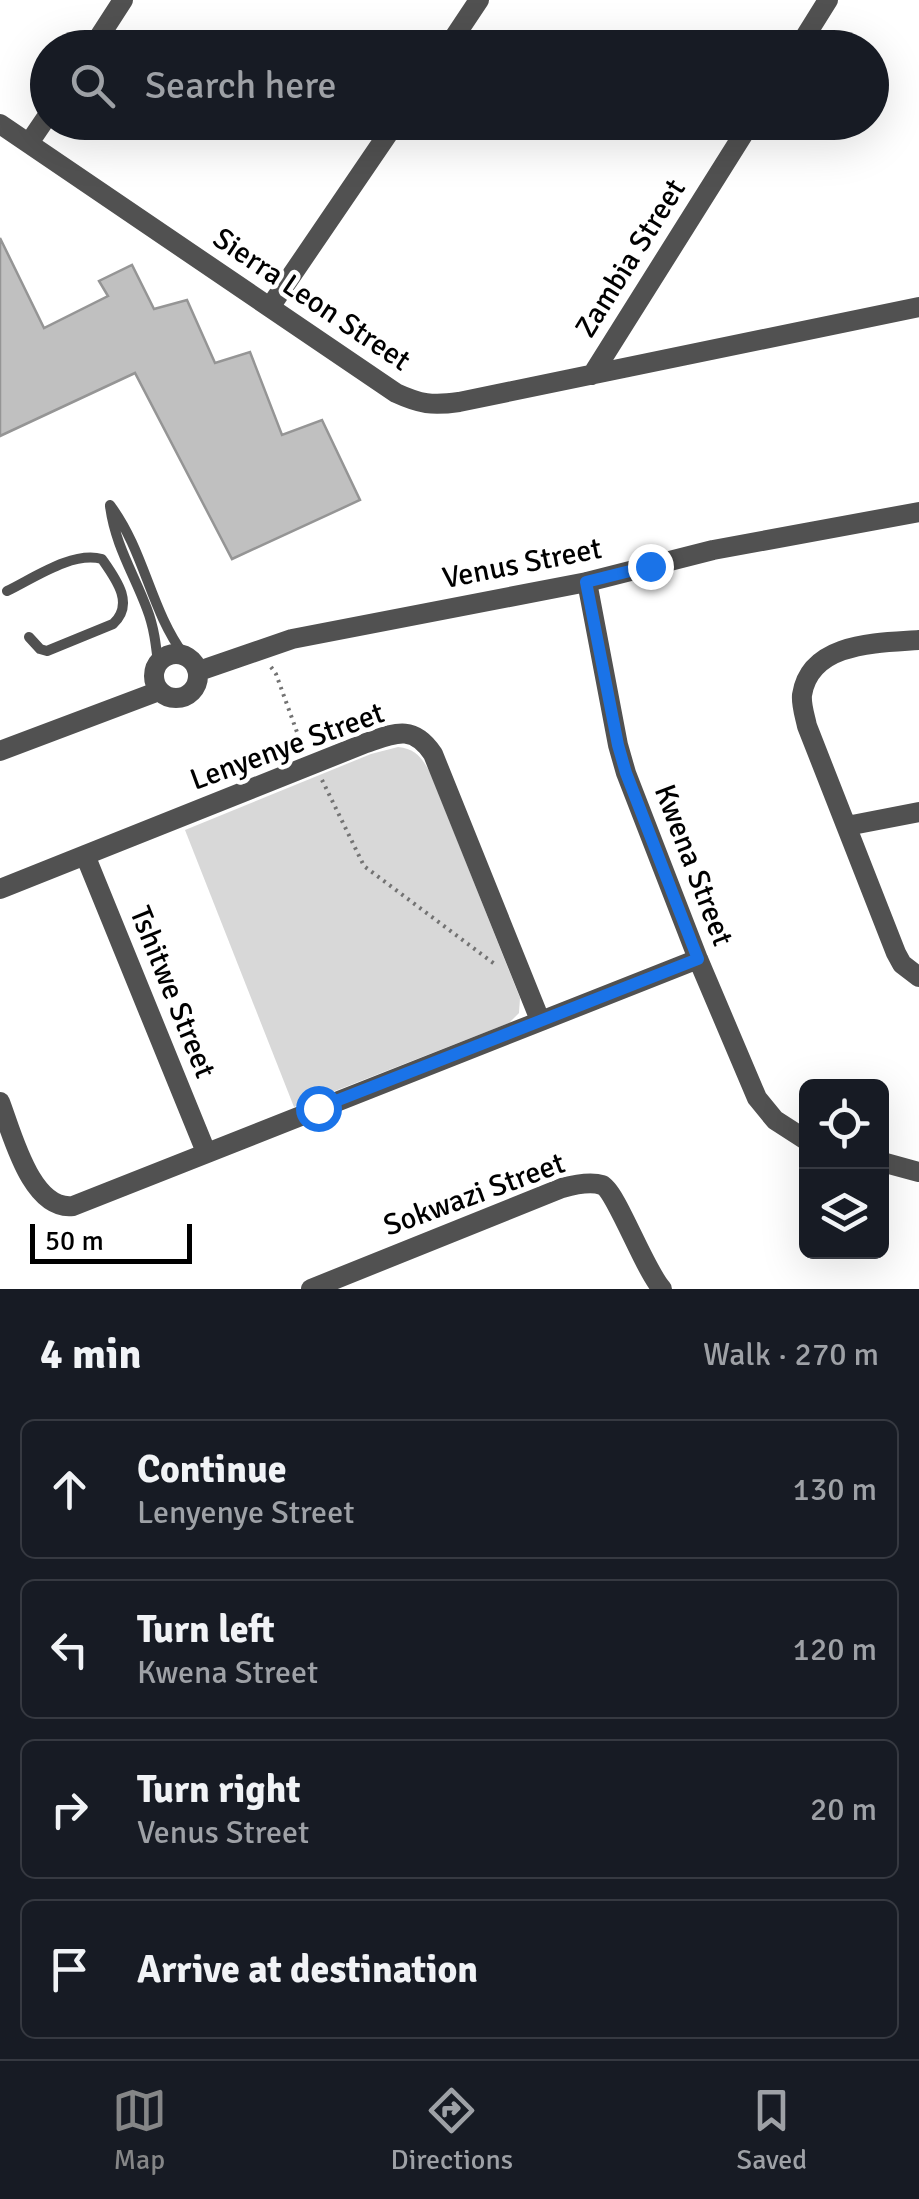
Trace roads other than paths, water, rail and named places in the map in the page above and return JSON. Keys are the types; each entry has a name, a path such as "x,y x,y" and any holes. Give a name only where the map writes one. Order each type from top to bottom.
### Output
{"street":[{"path":"104,30 123,0"},
{"path":"459,30 479,0"},
{"path":"809,30 828,0"},
{"name":"Sierra Leon Street","path":"0,124 396,393 424,404 459,402 919,306"},
{"path":"270,307 384,140"},
{"name":"Zambia Street","path":"592,375 740,140"},
{"name":"Venus Street","path":"198,671 292,638 586,582 713,550 919,512"},
{"name":"Kwena Street","path":"586,582 626,773 757,1098 775,1120 799,1137"},
{"path":"919,640 849,649 822,659 808,675 801,699 807,726 896,953 902,964 919,977"},
{"path":"169,654 184,654 198,671 196,686 186,697 171,698 159,690 154,677 158,663 169,654"},
{"path":"0,751 159,690"},
{"name":"Lenyenye Street","path":"0,889 366,743 401,733 414,735 433,754 540,1020"},
{"path":"846,826 919,812"},
{"name":"Tshitwe Street","path":"85,855 206,1152"},
{"path":"0,1102 32,1181 40,1193 64,1207 102,1196 698,959"},
{"path":"889,1164 919,1172"},
{"name":"Sokwazi Street","path":"310,1289 562,1188 582,1184 607,1189 650,1274 662,1289"}],"lane":[{"path":"158,663 154,629 113,532 110,505 126,527 164,623 184,654"},
{"path":"7,591 67,562 91,556 102,559 122,595 125,608 113,624 47,651 29,637"}]}
